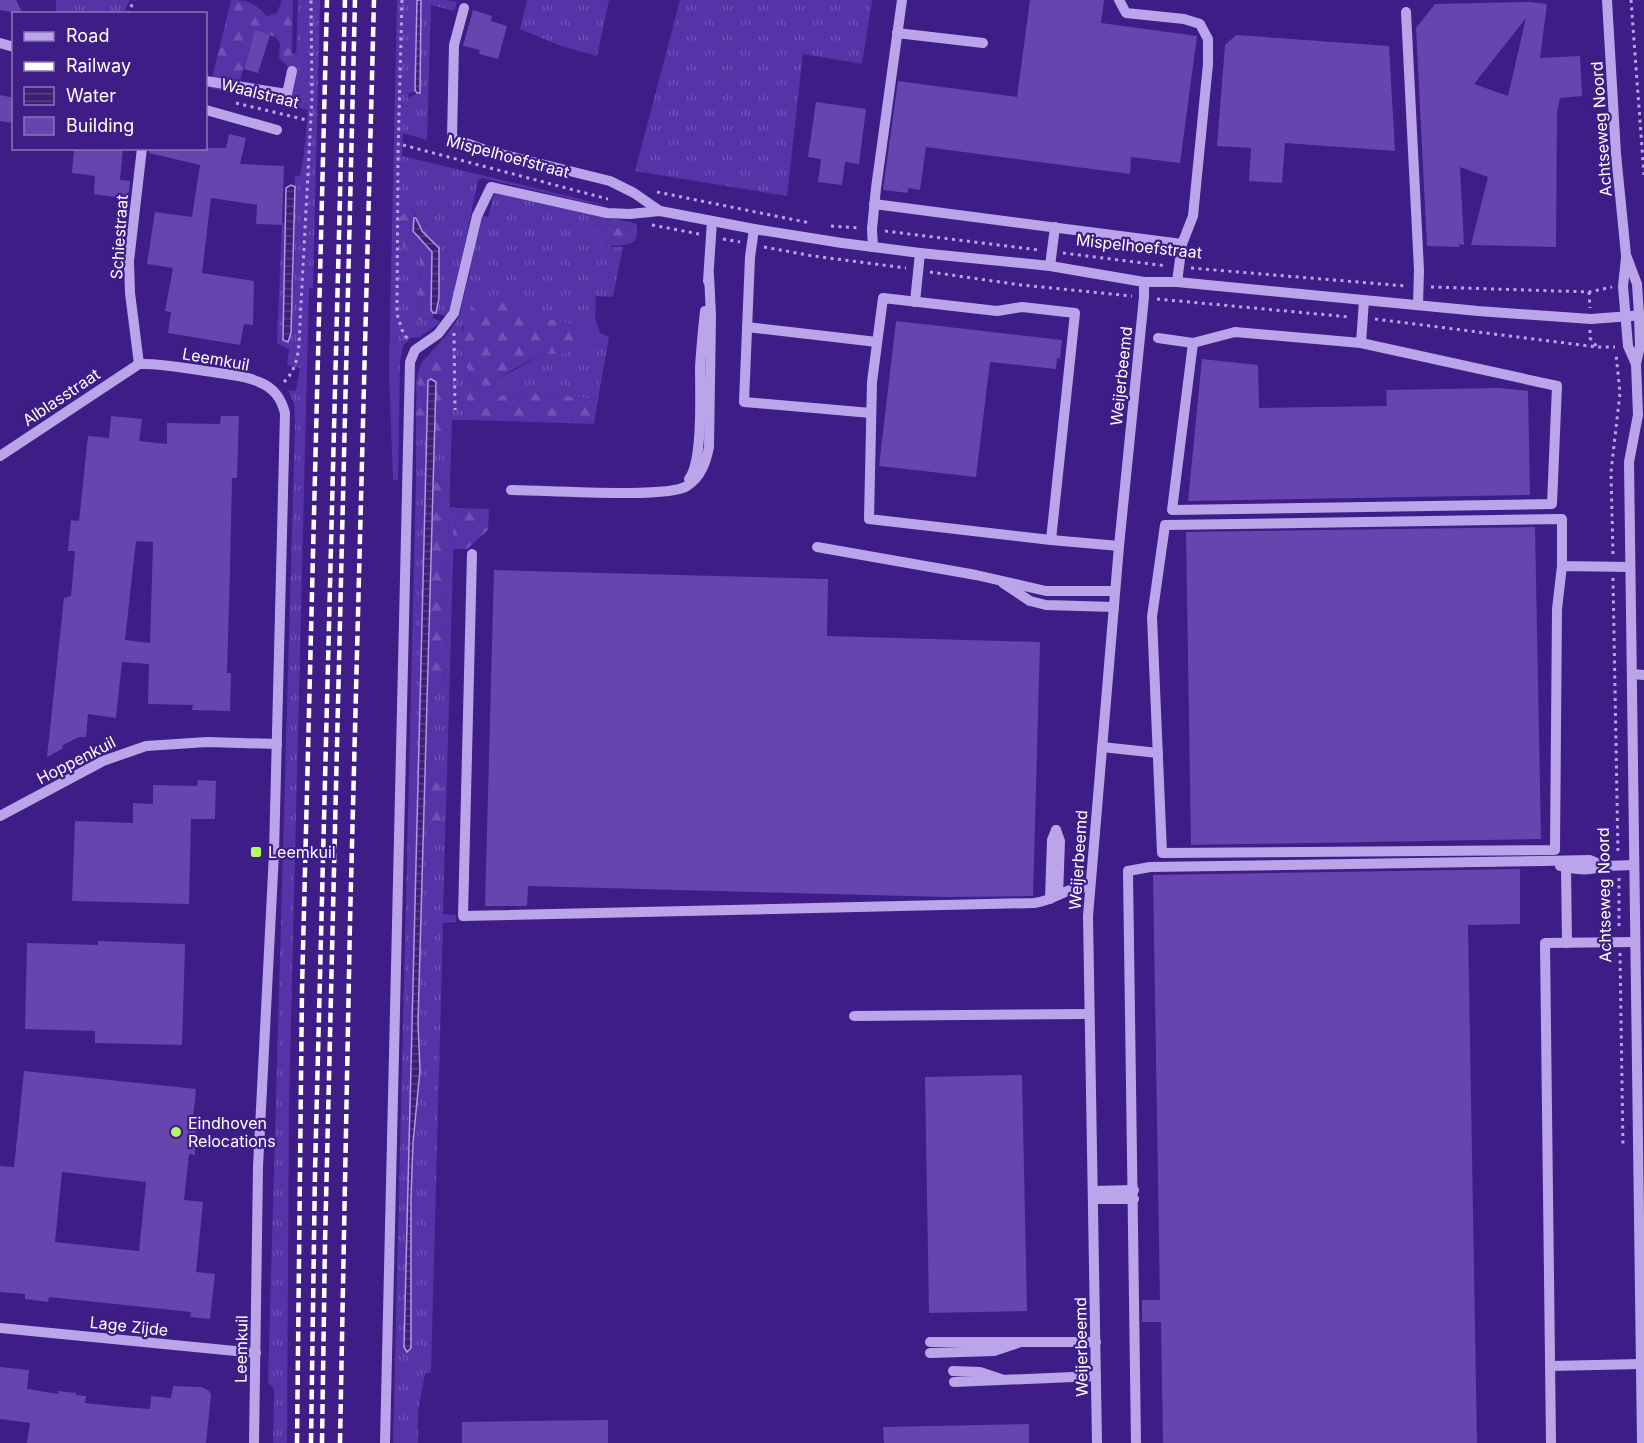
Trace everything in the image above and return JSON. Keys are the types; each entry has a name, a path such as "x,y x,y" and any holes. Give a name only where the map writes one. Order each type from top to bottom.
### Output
{"street":[{"path":"873,248 874,204 902,0"},
{"path":"1119,0 1126,13 1184,19 1200,24 1208,39 1208,64 1193,216 1182,244 1177,282"},
{"name":"Achtseweg Noord","path":"1607,0 1616,154 1626,255 1623,286 1628,346 1636,364"},
{"name":"Mispelhoefstraat","path":"464,8 454,45 452,138 488,151 610,181 634,193 660,211"},
{"path":"1406,12 1418,304"},
{"path":"897,33 982,43"},
{"name":"Waalstraat","path":"207,81 287,94 292,70"},
{"name":"Waalstraat","path":"207,110 277,130"},
{"name":"Schiestraat","path":"139,364 130,293 129,261 142,150"},
{"name":"Mispelhoefstraat","path":"415,350 438,334 454,313 477,216 491,187 607,213 630,214 660,211 873,248 1050,266 1144,282 1177,282 1590,319 1642,315"},
{"path":"874,204 1182,244"},
{"path":"511,490 649,493 673,491 685,484 692,476 696,464 703,324 712,221"},
{"path":"1050,266 1055,227"},
{"path":"754,229 750,257 744,402 871,413"},
{"path":"915,302 920,254"},
{"name":"Achtseweg Noord","path":"1626,255 1637,284 1642,315 1636,364 1638,415 1629,462 1632,727 1639,838 1634,865 1639,879 1635,942 1641,1086 1642,1443"},
{"name":"Weijerbeemd","path":"1097,1443 1088,948 1090,887 1144,282"},
{"path":"1051,540 1074,313 1022,307 997,311 883,298 872,382 869,519 1051,540 1119,546"},
{"path":"1361,343 1364,300"},
{"path":"747,327 877,342"},
{"path":"1158,338 1193,343 1235,332 1361,343 1557,386 1552,504 1172,510 1193,343"},
{"path":"385,1443 409,376 411,357 415,350"},
{"name":"Leemkuil","path":"139,364 155,363 243,377 259,382 281,398 285,413 274,853 258,1167 254,1443"},
{"name":"Alblasstraat","path":"0,456 139,364"},
{"path":"1562,519 1562,566 1557,609 1555,850 1162,853 1152,617 1166,525 1562,519"},
{"path":"817,547 1046,591 1115,591"},
{"path":"472,554 463,916 1034,903 1071,889 1090,887"},
{"path":"1562,566 1630,567"},
{"path":"998,580 1018,596 1030,602 1046,605 1114,607"},
{"path":"1632,674 1644,675"},
{"path":"1632,727 1644,727"},
{"name":"Hoppenkuil","path":"0,816 103,761 137,748 207,742 277,744"},
{"path":"1102,747 1158,753"},
{"path":"1056,830 1060,841 1054,897 1052,840 1056,830"},
{"path":"1137,1443 1128,871 1149,867 1590,860 1604,866"},
{"path":"1543,861 1575,870 1634,865"},
{"path":"1566,867 1567,943"},
{"path":"1551,1443 1545,944 1635,942"},
{"path":"854,1016 1089,1014"},
{"path":"1093,1195 1134,1194"},
{"name":"Lage Zijde","path":"0,1328 256,1353"},
{"path":"930,1348 1022,1341 1096,1342"},
{"path":"1550,1366 1641,1364"},
{"path":"953,1377 1006,1381 1096,1376"}],"path":[{"path":"272,390 289,377 298,352 312,98 311,0"},
{"path":"402,0 397,314 402,330 415,350"},
{"path":"1631,0 1644,175"},
{"name":"Waalstraat","path":"228,101 307,120"},
{"name":"Mispelhoefstraat","path":"403,145 605,197"},
{"path":"634,193 650,191 813,224"},
{"name":"Mispelhoefstraat","path":"825,226 872,229 1142,264 1419,287 1590,292 1606,287 1623,286"},
{"path":"454,313 455,410"},
{"name":"Achtseweg Noord","path":"1615,346 1620,393 1611,472 1623,1154"}],"green space":[{"path":"56,0 130,0 124,12 56,12"},
{"path":"231,0 251,3 267,16 277,13 282,0 293,0 292,54 297,52 296,60 302,67 296,69 288,67 279,58 280,43 276,37 255,31 239,84 212,78"},
{"path":"298,0 320,0 313,288 309,288 289,1102 287,1443 273,1443 274,1389 268,1382 295,423 294,403 288,390 296,391 300,368 287,365 289,349 277,343 282,222 286,225 283,340 294,286 295,176 300,176 302,167 308,110 210,88 210,86 290,97 296,60"},
{"path":"397,0 417,0 415,92 409,93 407,98 420,92 421,0 457,2 454,11 431,5 427,140 403,133 402,156 609,206 482,178 478,180 454,297 447,316 433,313 436,312 439,298 439,248 422,231 413,208 399,217 420,259 418,309 415,311 424,320 433,318 441,322 420,337 410,338 403,346 400,362 398,480 393,480 389,371"},
{"path":"527,0 609,0 597,56 561,46 520,29"},
{"path":"680,0 872,0 862,64 803,54 787,196 635,171"},
{"path":"495,191 637,224 637,233 602,224 612,247 623,247 613,297 596,296 595,318 600,333 609,337 598,399 530,393 496,396 498,378 539,355 566,353 539,318 521,313 463,326 464,356 474,385 467,397 467,420 452,420 450,482 434,480 434,440 442,440 416,390 417,375 422,362 446,336 459,317 482,216 488,217"},
{"path":"413,208 416,218 414,219 416,235 432,252 431,310 433,318 424,320 402,319 402,311 418,309 420,259 404,246 399,225 399,217"},
{"path":"602,224 637,233 635,241 618,246 600,243 597,234"},
{"path":"509,294 521,313 591,328 592,339 566,353 539,355 498,378 496,396 530,393 598,399 594,424 467,420 467,397 474,385 463,353 464,327 474,304"},
{"path":"432,360 437,360 448,371 446,428 442,440 434,440 435,380 428,381 427,419 416,418 419,379 426,365"},
{"path":"416,418 427,419 404,1347 407,1352 411,1348 411,1198 413,1143 420,1070 418,1023 428,690 444,690 449,507 459,508 454,528 443,914 456,915 456,922 443,923 431,1373 425,1373 418,1413 418,1443 393,1443 416,480"},
{"path":"434,480 450,482 444,691 428,690"},
{"path":"459,508 489,509 488,530 467,549 453,549 454,528"},
{"path":"438,776 442,779 440,841 428,841 430,778"}],"water":[{"path":"417,0 421,0 420,93 415,90"},
{"path":"291,185 295,187 291,333 288,342 283,338 286,188"},
{"path":"414,218 422,231 439,248 439,298 436,313 431,310 432,252 413,231"},
{"path":"431,379 436,382 418,1023 420,1070 413,1143 411,1198 411,1348 407,1352 404,1347 428,381"}],"building":[{"path":"0,0 16,0 22,12 12,12 0,10"},
{"path":"1030,0 1104,0 1101,23 1197,36 1180,163 1131,157 1130,174 926,147 920,190 908,188 908,193 883,190 898,81 1017,97"},
{"path":"1530,2 1547,4 1540,58 1580,56 1582,96 1560,98 1557,112 1556,247 1471,245 1488,177 1460,167 1464,245 1459,244 1460,247 1427,246 1416,28 1435,4","holes":["1526,18 1508,96 1474,84"]},
{"path":"473,10 492,16 491,21 507,26 498,59 479,54 480,50 463,46"},
{"path":"255,30 270,35 258,73 244,69"},
{"path":"1236,35 1389,46 1395,151 1285,143 1282,183 1249,181 1251,148 1217,146 1225,45"},
{"path":"0,95 12,98 12,123 0,121"},
{"path":"816,102 866,109 859,164 845,162 842,185 818,182 821,159 808,157"},
{"path":"229,134 246,138 240,164 284,166 282,225 256,224 257,205 211,198 202,273 254,281 253,325 244,324 240,345 168,333 171,312 165,311 173,268 147,264 155,212 192,217 200,165 149,153 150,150 226,148"},
{"path":"74,150 123,150 120,180 130,181 128,199 94,194 95,176 72,173"},
{"path":"896,321 1062,340 1060,359 1057,358 1056,369 990,362 976,477 879,466"},
{"path":"1202,359 1258,365 1259,408 1387,406 1386,390 1499,388 1528,391 1530,495 1188,501"},
{"path":"111,416 142,419 139,441 167,444 167,423 220,424 221,416 239,416 237,478 232,478 227,673 231,673 230,711 192,710 193,705 148,704 149,664 122,662 116,718 88,714 86,737 79,737 63,745 62,749 47,757 64,598 71,596 75,551 68,551 71,520 79,521 88,436 109,438","holes":["136,541 153,542 150,643 125,640"]},
{"path":"1535,527 1541,839 1191,845 1186,532"},
{"path":"494,570 828,579 827,636 1040,642 1033,896 948,897 528,886 527,906 485,906"},
{"path":"198,780 216,781 215,819 191,819 189,904 72,901 75,821 133,823 133,803 153,804 153,785 197,786"},
{"path":"1520,869 1520,924 1468,925 1477,1443 1163,1443 1161,1322 1142,1322 1142,1300 1160,1300 1153,875"},
{"path":"98,941 185,944 182,1045 95,1043 95,1031 25,1029 27,943 98,945"},
{"path":"24,1071 196,1089 193,1119 196,1119 195,1155 189,1154 184,1200 203,1202 196,1272 215,1274 210,1319 190,1317 191,1312 49,1297 48,1302 25,1299 25,1294 0,1292 0,1166 14,1167","holes":["62,1172 146,1182 139,1251 55,1242"]},
{"path":"1022,1075 1027,1311 929,1313 925,1077"},
{"path":"0,1367 29,1370 27,1389 58,1394 58,1391 76,1393 76,1395 86,1396 85,1403 123,1407 150,1409 151,1396 171,1398 173,1386 201,1387 209,1391 211,1395 206,1443 27,1443 30,1423 0,1419"},
{"path":"608,1420 608,1443 462,1443 462,1422"},
{"path":"1029,1424 1029,1443 884,1443 883,1427"}],"railway":[{"path":"297,1443 302,989 327,0"},
{"path":"311,1443 315,1171 345,0"},
{"path":"322,1443 355,0"},
{"path":"340,1443 350,922 374,0"}],"place":[{"name":"Leemkuil","path":"256,852"},
{"name":"Eindhoven Relocations","path":"176,1132"}]}
